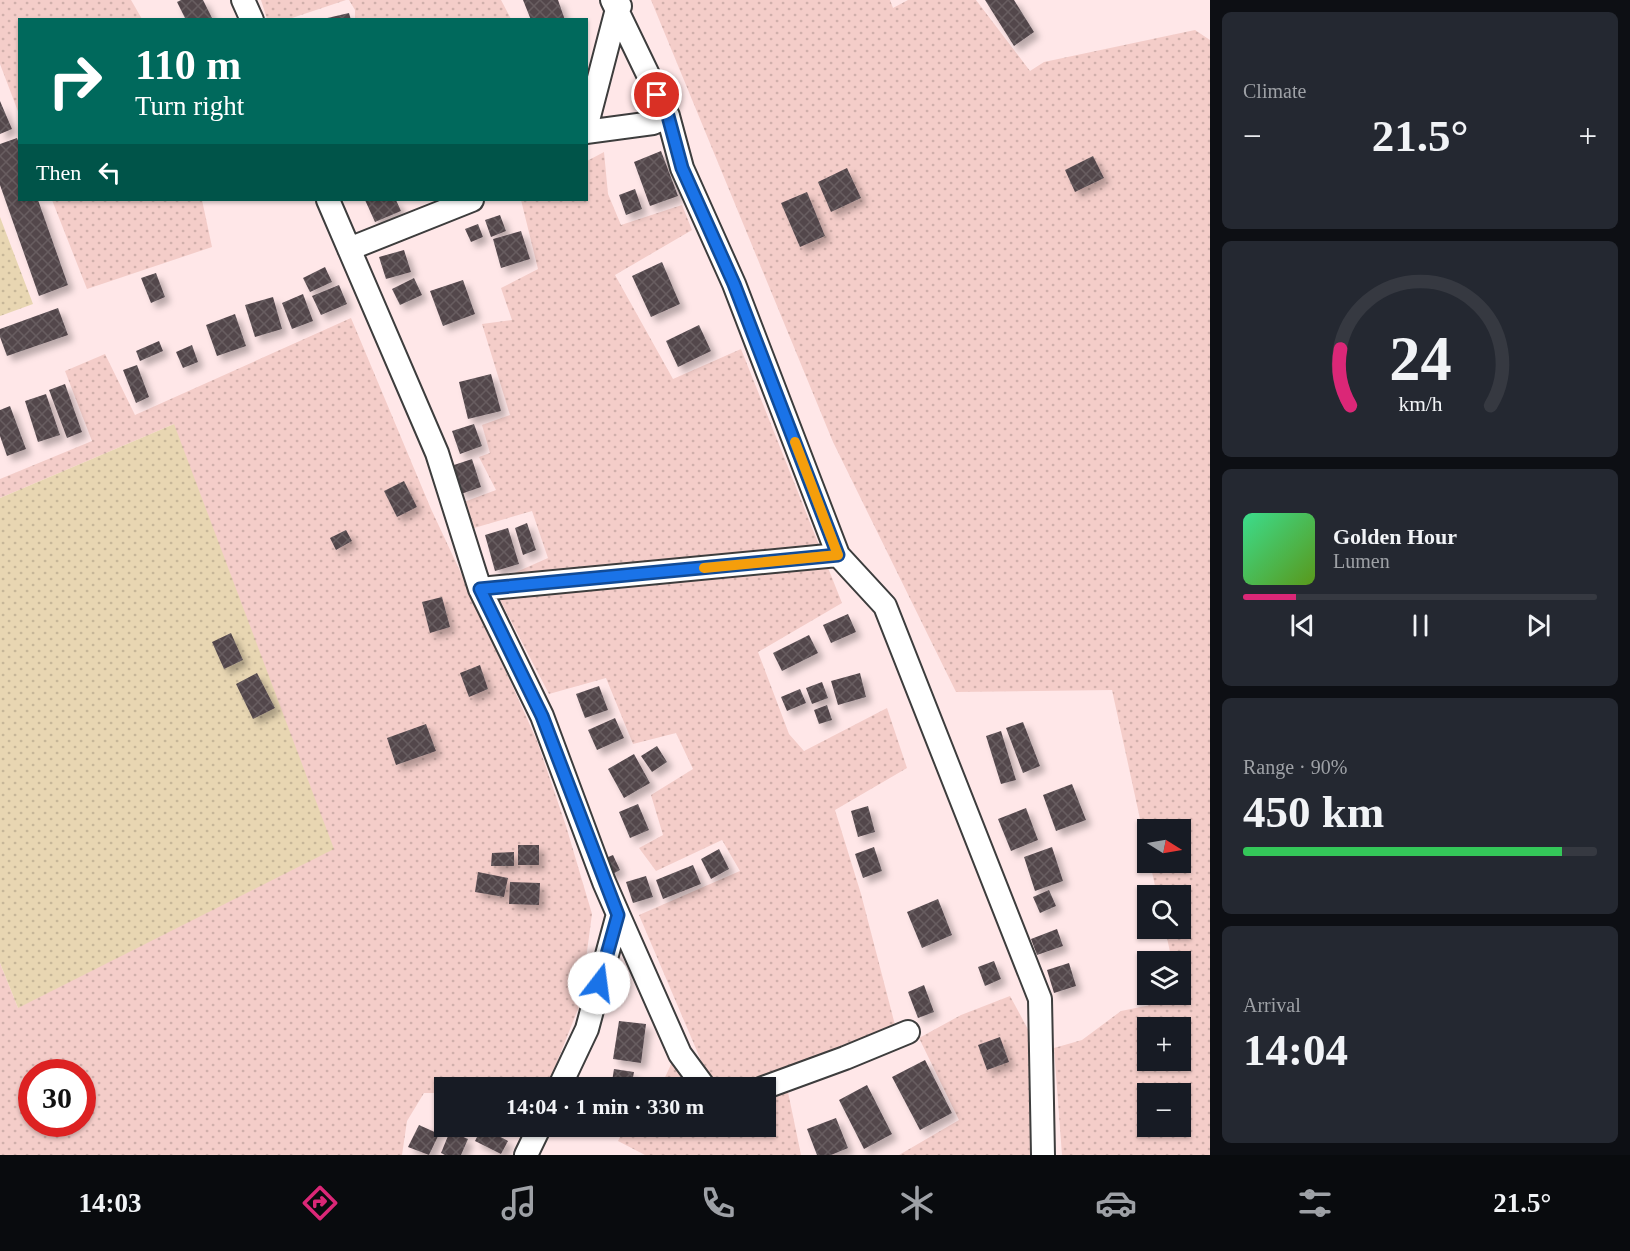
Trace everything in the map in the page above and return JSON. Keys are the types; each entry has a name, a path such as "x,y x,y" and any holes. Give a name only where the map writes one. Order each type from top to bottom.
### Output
{"street":[{"path":"243,0 251,18"},
{"path":"618,3 668,116 682,168 734,284 838,555 885,606 1040,999 1044,1155"},
{"path":"588,122 618,3"},
{"path":"588,130 653,123 668,116"},
{"path":"328,201 437,453 480,589 542,716 618,915 680,1054 697,1077"},
{"path":"349,249 469,201"},
{"path":"480,589 838,555"},
{"path":"564,1077 587,1029 618,915"},
{"path":"776,1083 908,1032"},
{"path":"526,1155 535,1137"}],"shaded area":[{"path":"0,0 131,0 141,18 18,18 18,111 0,64"},
{"path":"261,0 346,0 292,18 267,18"},
{"path":"349,0 501,0 510,18 355,18 355,10"},
{"path":"651,0 890,0 893,8 908,0 976,0 1030,71 1044,62 1195,30 1210,40 1210,1155 1062,1155 1054,1048 1082,1040 1121,1011 1150,1005 1191,1005 1191,951 1170,951 1167,939 1191,939 1191,885 1155,885 1152,873 1191,873 1191,819 1140,819 1112,690 956,692 833,442"},
{"path":"604,152 608,194 621,225 682,205 692,230 615,275 673,379 741,349 842,603 758,652 789,734 804,751 887,708 907,768 835,810 861,894 895,1025 762,1077 708,1077 639,915 740,871 722,840 656,871 639,848 663,835 651,795 693,769 676,733 633,744 606,678 549,694 500,600 496,581 548,558 532,511 474,528 464,502 496,490 479,457 490,453 482,425 510,415 482,324 512,320 501,288 538,269 521,201 588,201 588,160"},
{"path":"52,201 202,201 212,247 87,289"},
{"path":"0,217 33,304 0,316"},
{"path":"351,318 431,509 537,741 566,826 592,914 580,1004 551,1077 434,1077 434,1093 424,1093 407,1121 402,1155 0,1155 0,963 18,1008 174,424 0,498 0,479 92,441 65,371 105,354 135,415"},
{"path":"174,424 334,849 18,1008 0,963 0,498"},
{"path":"1010,996 1037,1046 1031,1149 1034,1155 899,1155 959,1120 919,1038 961,1015"},
{"path":"674,1058 690,1077 665,1077"},
{"path":"788,1092 801,1155 645,1155 618,1141 620,1137 776,1137 776,1094"}],"building":[{"path":"203,0 212,18 185,18 177,2"},
{"path":"523,0 558,0 564,18 530,18"},
{"path":"985,0 1014,0 1034,32 1014,46"},
{"path":"349,13 350,18 327,18"},
{"path":"0,101 12,129 0,134"},
{"path":"17,138 18,201 38,201 68,285 39,296 0,185 0,144"},
{"path":"661,151 678,196 650,206 634,162"},
{"path":"1093,156 1104,178 1075,192 1065,170"},
{"path":"847,168 861,198 831,212 818,182"},
{"path":"635,189 642,209 626,215 619,195"},
{"path":"807,192 825,236 800,247 781,203"},
{"path":"365,201 396,201 401,211 375,222"},
{"path":"500,215 506,231 491,237 485,220"},
{"path":"478,224 483,237 471,242 465,229"},
{"path":"521,231 530,259 501,268 493,239"},
{"path":"404,250 411,272 386,279 379,257"},
{"path":"662,262 680,304 651,317 632,276"},
{"path":"325,267 332,282 310,292 303,278"},
{"path":"156,273 165,297 151,303 141,278"},
{"path":"414,278 422,295 400,305 392,289"},
{"path":"463,280 475,314 443,326 430,291"},
{"path":"339,285 347,304 321,315 312,296"},
{"path":"303,294 313,321 292,329 282,303"},
{"path":"273,297 282,329 255,337 245,305"},
{"path":"58,308 68,335 7,356 0,337 0,329"},
{"path":"235,314 246,346 217,356 206,325"},
{"path":"699,325 711,351 678,367 666,341"},
{"path":"159,341 163,351 140,361 136,351"},
{"path":"192,345 198,362 183,368 176,352"},
{"path":"137,365 149,397 136,403 123,370"},
{"path":"491,374 501,411 468,419 459,382"},
{"path":"65,384 82,432 67,438 49,390"},
{"path":"46,394 60,435 38,442 25,401"},
{"path":"10,406 26,449 7,456 0,436 0,410"},
{"path":"474,424 482,446 460,454 452,431"},
{"path":"472,459 481,487 461,494 451,466"},
{"path":"404,481 417,507 397,517 384,491"},
{"path":"527,523 536,550 523,555 515,528"},
{"path":"508,528 519,564 495,571 485,535"},
{"path":"346,530 352,541 336,550 330,538"},
{"path":"442,597 450,627 430,633 422,602"},
{"path":"848,614 856,632 831,643 823,625"},
{"path":"231,633 243,660 224,669 212,642"},
{"path":"809,635 818,653 782,671 773,653"},
{"path":"480,665 488,689 469,697 460,673"},
{"path":"257,673 275,708 253,719 236,684"},
{"path":"860,673 866,697 838,705 831,681"},
{"path":"822,682 828,698 812,704 806,688"},
{"path":"599,686 608,710 585,718 576,694"},
{"path":"800,689 806,703 787,711 781,697"},
{"path":"827,705 832,720 819,724 814,710"},
{"path":"615,718 624,738 597,750 588,730"},
{"path":"1023,722 1040,766 1023,773 1006,728"},
{"path":"426,724 436,751 396,765 387,738"},
{"path":"1001,731 1016,780 1001,784 986,736"},
{"path":"657,746 667,762 652,772 641,756"},
{"path":"634,754 650,783 624,798 608,769"},
{"path":"1072,784 1086,820 1056,831 1043,795"},
{"path":"638,804 649,830 630,838 619,812"},
{"path":"868,806 875,832 858,837 851,811"},
{"path":"1026,808 1038,840 1011,851 998,819"},
{"path":"518,845 539,845 539,865 518,865"},
{"path":"874,847 882,871 863,878 855,854"},
{"path":"1052,847 1063,881 1035,891 1024,857"},
{"path":"719,849 729,869 711,879 701,859"},
{"path":"514,852 514,866 491,866 492,853"},
{"path":"613,855 620,870 609,876 601,860"},
{"path":"693,865 701,884 663,899 656,880"},
{"path":"478,872 508,878 504,897 475,892"},
{"path":"646,876 653,897 633,903 626,882"},
{"path":"510,882 540,883 539,905 509,904"},
{"path":"1049,890 1056,906 1040,913 1033,897"},
{"path":"938,899 952,935 922,948 907,912"},
{"path":"1057,929 1063,946 1037,955 1031,939"},
{"path":"994,961 1001,979 985,986 978,967"},
{"path":"1069,963 1076,986 1054,993 1047,970"},
{"path":"924,985 934,1012 918,1018 908,992"},
{"path":"619,1021 646,1024 641,1063 613,1059"},
{"path":"1000,1037 1009,1062 987,1070 978,1045"},
{"path":"925,1060 952,1113 920,1130 892,1077"},
{"path":"614,1069 634,1072 633,1077 613,1077"},
{"path":"867,1085 892,1134 864,1149 839,1100"},
{"path":"836,1118 848,1148 831,1155 817,1155 807,1129"},
{"path":"419,1125 434,1132 434,1137 438,1137 429,1155 408,1147"},
{"path":"448,1137 468,1139 461,1155 441,1153"},
{"path":"477,1137 501,1137 508,1141 501,1154 475,1141"}],"slow traffic":[{"path":"704,568 838,555 795,442"}],"route":[{"path":"599,983 618,915 542,716 480,589 838,555 734,284 682,168 668,116 657,95"}]}
